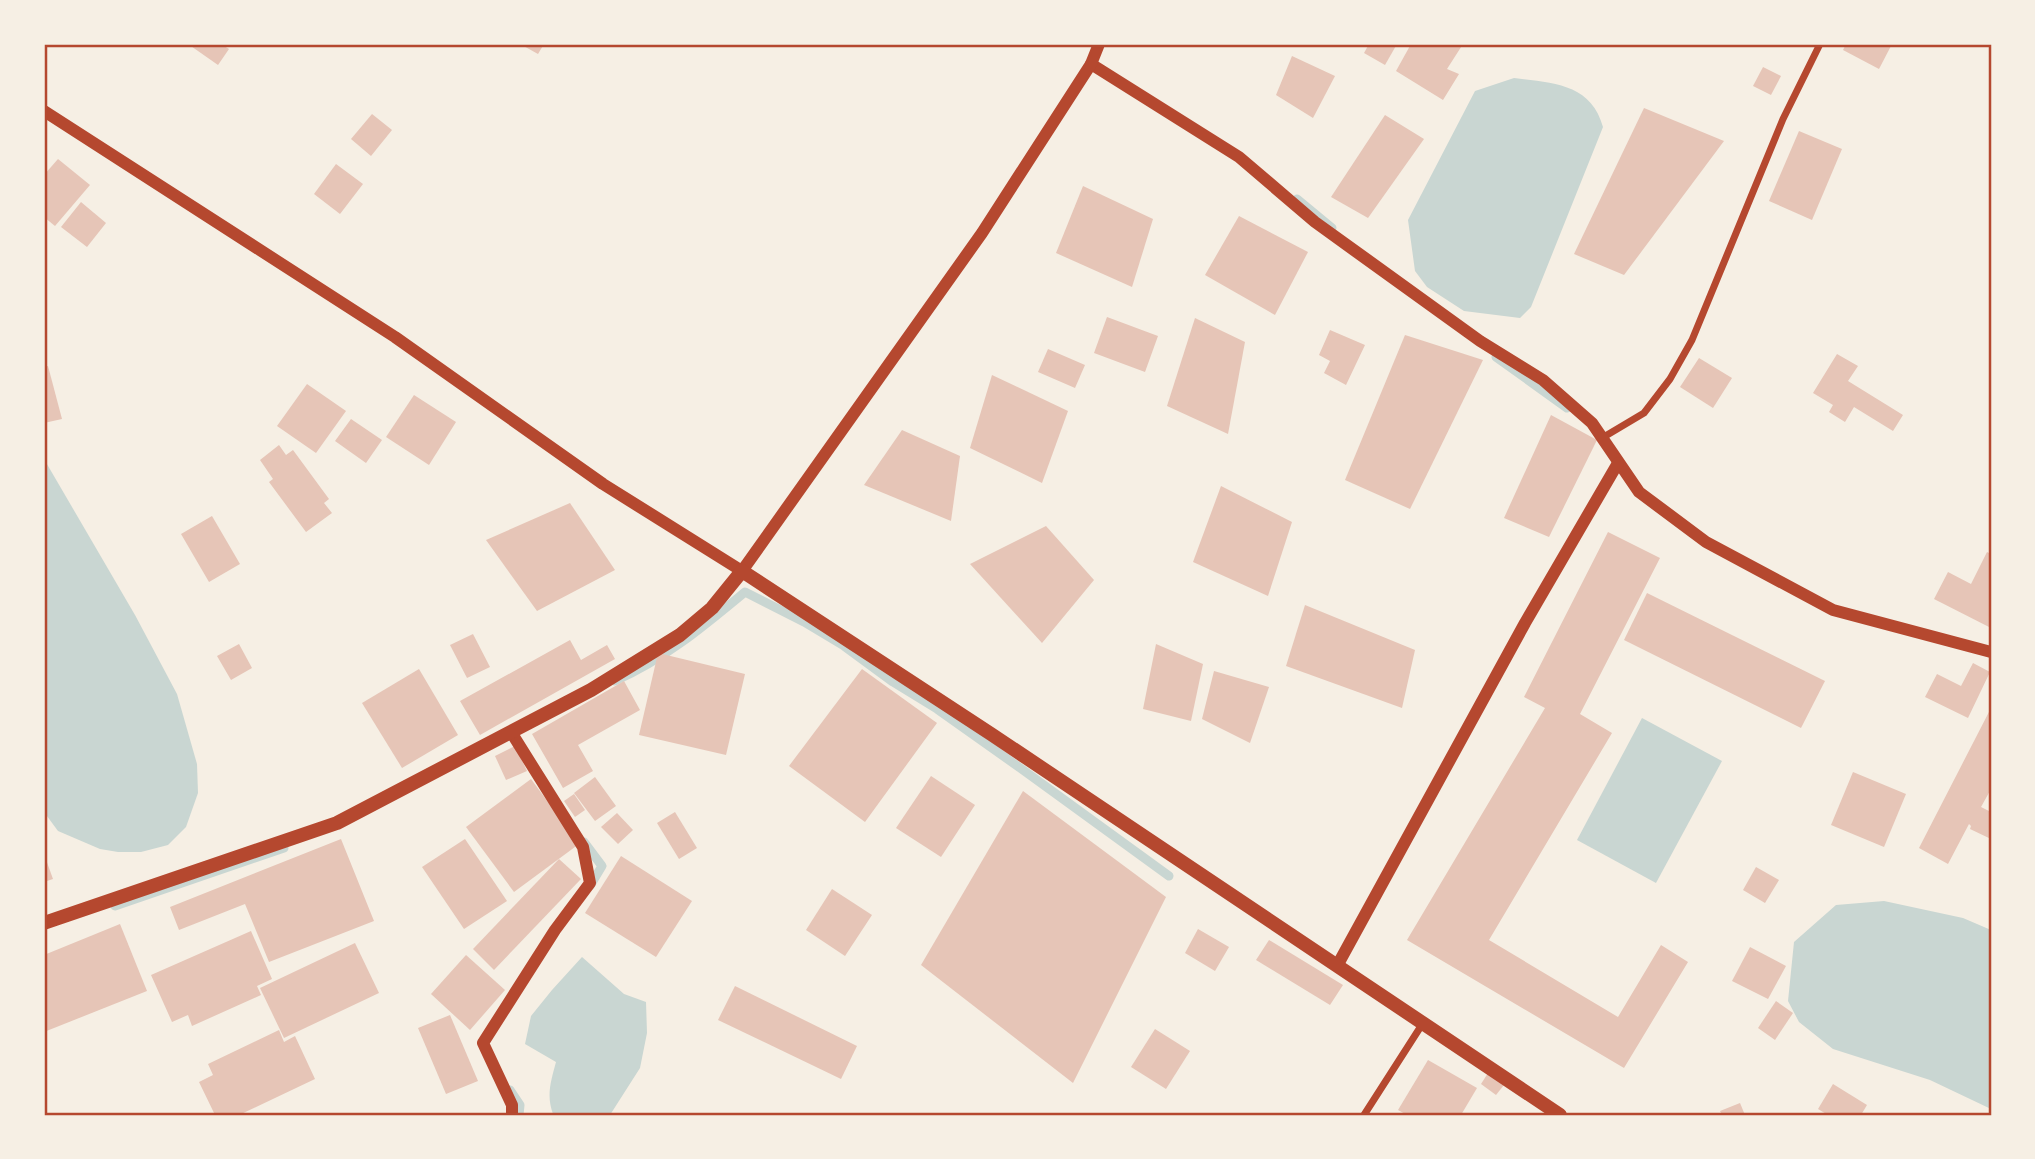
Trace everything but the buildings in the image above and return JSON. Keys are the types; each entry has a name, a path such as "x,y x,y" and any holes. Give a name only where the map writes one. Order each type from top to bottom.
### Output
{"main road":[{"path":"44,923 337,823 591,690 680,635 712,608 741,571 991,734 1560,1115"}],"street":[{"path":"44,111 395,337 603,484 741,571 982,233 1091,64 1099,44"},
{"path":"1602,438 1644,412 1670,379 1692,340 1783,119 1820,44"},
{"path":"1091,64 1239,157 1315,222 1480,341 1543,380 1592,423 1639,492 1706,542 1833,610 1991,652"},
{"path":"1337,966 1525,623 1618,463"},
{"path":"511,732 583,847 590,883 555,930 483,1043 512,1105 512,1115"},
{"path":"1364,1115 1423,1023"}],"shaded area":[{"path":"1514,78 1556,84 1580,93 1597,112 1603,127 1531,307 1520,318 1464,311 1427,287 1415,271 1408,220 1475,91"},
{"path":"44,459 135,615 177,694 197,764 198,793 186,827 168,845 141,852 100,849 58,831 44,812"},
{"path":"1642,718 1722,761 1656,883 1577,840"},
{"path":"1884,901 1963,918 1991,930 1991,1109 1930,1080 1833,1049 1799,1022 1788,1001 1794,942 1836,905"},
{"path":"582,957 624,994 646,1002 647,1033 640,1068 610,1115 553,1114 550,1094 556,1062 525,1044 531,1016"}],"waterway":[{"path":"1297,199 1332,228"},
{"path":"1496,357 1567,408"},
{"path":"615,681 651,663 745,592 844,646 893,682 937,709 1169,876"},
{"path":"584,842 602,866 590,886"},
{"path":"115,906 284,848"},
{"path":"510,1090 520,1105 519,1115"}]}
